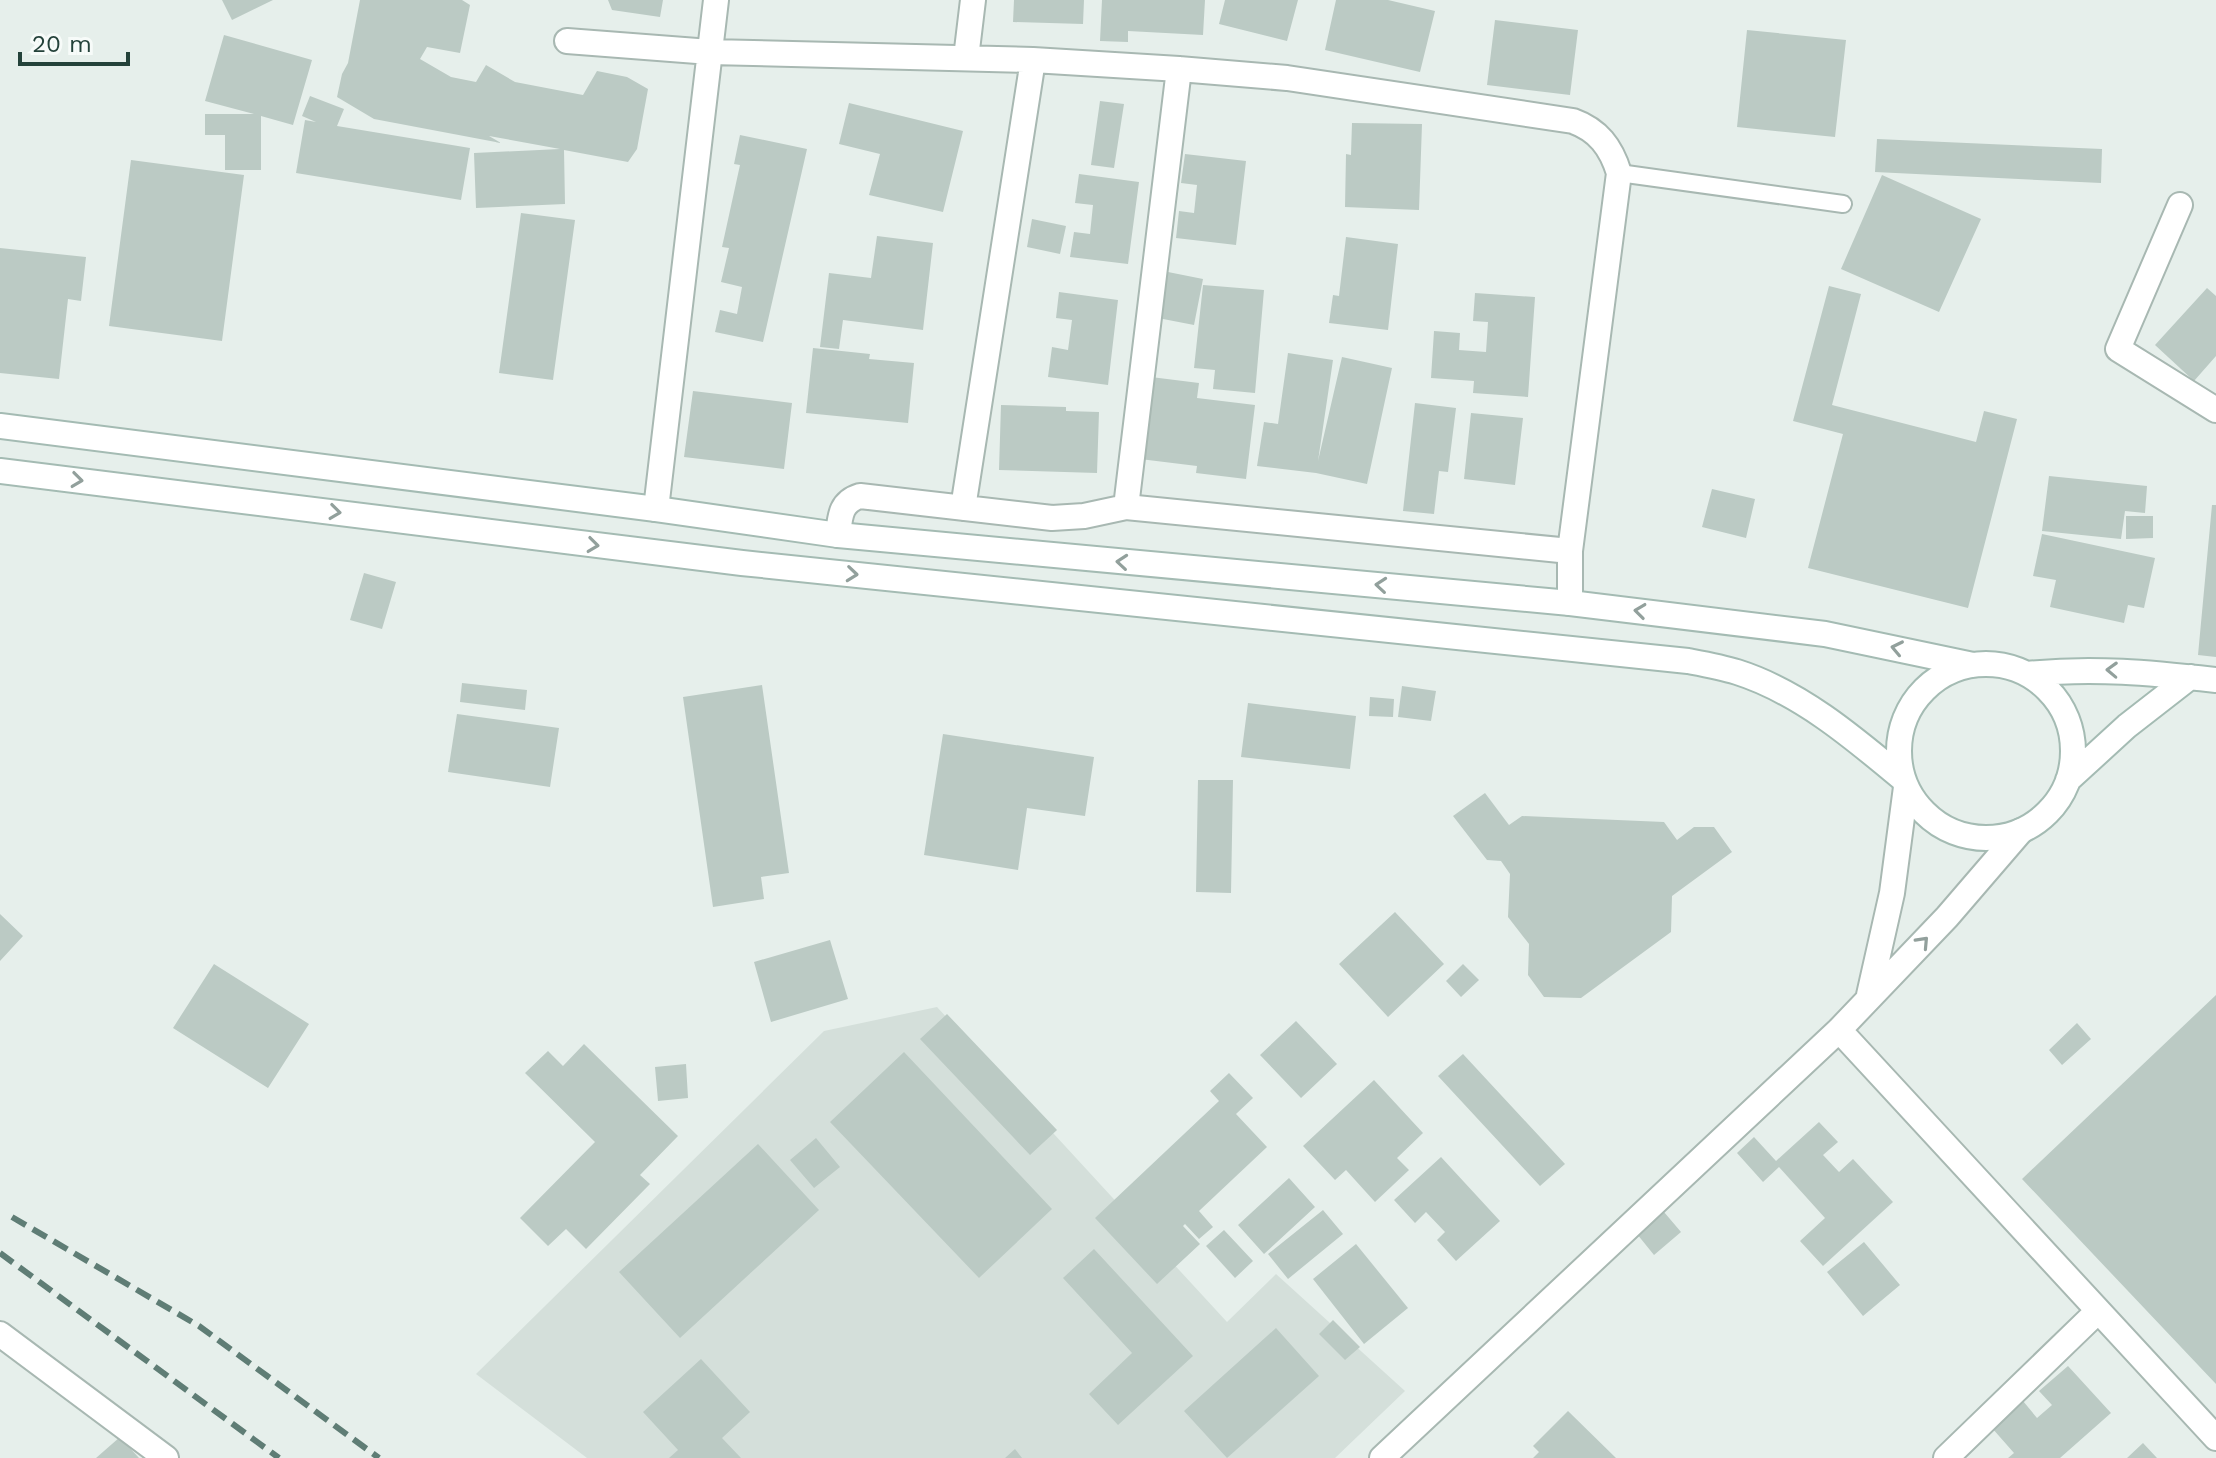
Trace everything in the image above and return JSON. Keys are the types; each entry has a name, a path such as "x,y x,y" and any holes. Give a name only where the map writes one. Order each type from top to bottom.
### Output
{"street":[{"path":"656,509 716,0"},
{"path":"966,58 973,0"},
{"path":"567,41 710,52 1033,60 1179,69 1287,78 1584,125 1603,140 1619,173 1570,551 1570,603"},
{"path":"963,508 1033,60"},
{"path":"1126,507 1179,69"},
{"path":"2180,205 2118,349 2216,410"},
{"path":"0,426 838,535 1570,603 1825,634 1973,665"},
{"path":"0,471 742,563 1688,661 1737,671 1771,687 1858,741 1905,783 1927,814 1955,832 1988,837 2021,831"},
{"path":"838,535 843,508 853,498 860,496 1068,519 1126,507 1570,551"},
{"path":"1868,997 1892,893 1905,783 1899,758 1900,736 1912,706 1934,682 1953,670 1973,665 1993,664 2028,674 2048,689 2063,708 2071,731 2073,756 2068,780"},
{"path":"2028,674 2109,669 2216,680"},
{"path":"1382,1458 1839,1030 1947,917 2021,831 2050,810 2068,780 2127,726 2190,677"},
{"path":"1839,1030 2216,1438"},
{"path":"1946,1458 2098,1311"},
{"path":"0,1334 166,1458"}],"lane":[{"path":"1619,173 1843,204"}],"shaded area":[{"path":"937,1007 1227,1322 1276,1274 1405,1391 1335,1458 587,1458 476,1374 824,1031"}],"building":[{"path":"222,0 273,0 232,20"},
{"path":"360,0 462,0 470,5 460,53 427,47 420,59 451,77 476,82 486,65 515,82 583,95 597,71 627,77 648,89 637,149 628,162 564,150 565,204 476,208 474,153 560,149 489,136 501,143 374,119 337,97 348,63"},
{"path":"608,0 663,0 660,17 612,10"},
{"path":"1014,0 1084,0 1083,24 1013,22"},
{"path":"1102,0 1205,0 1203,35 1128,31 1128,42 1100,41"},
{"path":"1225,0 1298,0 1287,41 1219,24"},
{"path":"1336,0 1388,0 1435,11 1420,72 1325,50"},
{"path":"1495,20 1578,30 1570,95 1487,85"},
{"path":"1747,30 1846,40 1835,137 1737,127"},
{"path":"224,35 312,60 293,125 261,116 261,170 225,170 225,135 205,135 205,114 254,114 205,101"},
{"path":"310,96 344,109 337,126 470,148 461,200 296,173 305,120 316,122 302,116"},
{"path":"1100,101 1124,104 1114,168 1091,165"},
{"path":"849,103 963,131 943,212 869,195 880,154 839,144"},
{"path":"1352,123 1422,124 1419,210 1345,207 1346,154 1351,155"},
{"path":"740,135 807,149 763,342 715,332 720,310 737,314 742,287 721,282 729,248 722,247 740,165 734,164"},
{"path":"1877,139 2102,149 2101,183 1875,172"},
{"path":"1185,154 1246,161 1236,245 1176,238 1179,211 1194,213 1197,185 1181,183"},
{"path":"131,160 244,175 222,341 109,326"},
{"path":"1079,174 1139,182 1128,264 1070,257 1074,232 1090,234 1093,205 1075,203"},
{"path":"1882,175 1981,219 1939,312 1841,269"},
{"path":"521,213 575,220 553,380 499,373"},
{"path":"1032,219 1066,226 1060,254 1027,247"},
{"path":"877,236 933,243 923,330 843,320 839,349 820,347 829,273 871,278"},
{"path":"1346,237 1398,244 1388,330 1329,323 1333,295 1339,296"},
{"path":"0,248 86,257 81,301 68,299 59,379 0,373"},
{"path":"1168,272 1203,279 1194,325 1158,318"},
{"path":"1203,285 1264,290 1255,393 1213,389 1215,370 1194,368"},
{"path":"1829,286 1861,294 1832,405 1976,442 1984,411 2017,419 1968,608 1808,568 1843,434 1793,421"},
{"path":"2207,288 2216,296 2216,356 2194,381 2155,345"},
{"path":"1059,292 1118,300 1108,385 1048,377 1052,347 1068,350 1072,320 1056,318"},
{"path":"1475,293 1535,297 1528,397 1473,393 1474,381 1431,378 1434,331 1460,333 1459,350 1486,352 1488,322 1473,321"},
{"path":"813,348 870,354 869,359 914,363 908,423 806,413"},
{"path":"1288,353 1333,360 1318,461 1342,357 1392,368 1367,484 1316,473 1257,466 1264,422 1278,424"},
{"path":"1151,377 1199,383 1197,398 1255,405 1246,479 1196,473 1197,466 1140,459"},
{"path":"693,391 792,403 784,469 684,457"},
{"path":"1415,403 1456,408 1448,472 1439,471 1434,514 1403,511"},
{"path":"1001,405 1066,407 1066,411 1099,412 1097,473 999,470"},
{"path":"1471,413 1523,418 1515,485 1464,479"},
{"path":"2049,476 2147,486 2145,513 2125,511 2121,539 2042,531"},
{"path":"1712,489 1755,499 1746,538 1702,527"},
{"path":"2212,505 2216,505 2216,657 2198,655"},
{"path":"2126,516 2153,516 2153,538 2126,539"},
{"path":"2042,534 2155,558 2144,608 2128,605 2124,623 2050,607 2056,580 2033,576"},
{"path":"364,573 396,582 382,629 350,620"},
{"path":"462,683 527,690 525,710 460,702"},
{"path":"762,685 789,873 761,877 764,899 713,907 683,697"},
{"path":"1402,686 1436,691 1431,721 1398,717"},
{"path":"1370,697 1394,699 1393,717 1369,716"},
{"path":"1248,703 1356,716 1350,769 1241,757"},
{"path":"457,714 559,728 550,787 448,772"},
{"path":"943,734 1094,757 1085,816 1027,808 1018,870 924,855"},
{"path":"1198,780 1233,780 1231,893 1196,892"},
{"path":"1485,793 1509,825 1522,816 1664,822 1677,840 1694,827 1714,827 1732,852 1672,896 1671,932 1581,998 1544,997 1528,975 1529,944 1508,917 1510,874 1501,861 1487,860 1453,816"},
{"path":"1395,912 1444,964 1388,1017 1339,964"},
{"path":"0,914 23,936 0,961"},
{"path":"830,940 848,999 771,1022 754,962"},
{"path":"214,964 309,1024 268,1088 173,1028"},
{"path":"1463,964 1479,980 1461,997 1446,981"},
{"path":"2216,995 2216,1384 2022,1179"},
{"path":"947,1014 1057,1130 1030,1155 920,1039"},
{"path":"1296,1021 1337,1064 1301,1098 1260,1055"},
{"path":"2077,1023 2091,1039 2062,1065 2049,1050"},
{"path":"584,1044 678,1136 640,1175 650,1184 586,1249 566,1229 548,1246 520,1218 595,1142 525,1073 548,1051 563,1066"},
{"path":"904,1052 1052,1209 979,1278 830,1122"},
{"path":"1463,1054 1565,1164 1540,1186 1438,1076"},
{"path":"686,1064 688,1098 658,1101 655,1067"},
{"path":"1229,1073 1253,1098 1236,1114 1267,1147 1199,1211 1213,1227 1199,1239 1185,1224 1183,1226 1200,1244 1157,1284 1095,1218 1219,1101 1210,1091"},
{"path":"1374,1080 1423,1133 1397,1158 1409,1170 1375,1202 1346,1170 1335,1180 1303,1146"},
{"path":"1819,1122 1838,1142 1823,1155 1839,1172 1853,1159 1893,1202 1823,1266 1800,1241 1825,1218 1779,1167 1763,1182 1737,1153 1754,1137 1776,1161"},
{"path":"816,1138 840,1167 814,1188 790,1160"},
{"path":"758,1144 819,1210 680,1338 619,1272"},
{"path":"1441,1157 1500,1221 1456,1261 1437,1240 1445,1232 1426,1212 1415,1223 1394,1200"},
{"path":"1289,1178 1315,1207 1264,1254 1238,1225"},
{"path":"1323,1210 1343,1234 1288,1279 1268,1254"},
{"path":"1664,1212 1681,1232 1654,1255 1637,1234"},
{"path":"1224,1230 1253,1261 1235,1278 1206,1246"},
{"path":"1864,1242 1900,1285 1863,1316 1827,1272"},
{"path":"1356,1244 1408,1308 1364,1344 1313,1279"},
{"path":"1094,1249 1193,1356 1118,1425 1089,1394 1132,1353 1063,1278"},
{"path":"1333,1320 1360,1347 1345,1360 1319,1334"},
{"path":"1276,1328 1319,1376 1227,1458 1184,1411"},
{"path":"701,1359 750,1412 722,1438 741,1458 669,1458 678,1450 643,1412"},
{"path":"2068,1366 2111,1413 2060,1458 2008,1458 2014,1453 1992,1428 2023,1401 2037,1418 2052,1405 2039,1391"},
{"path":"1568,1411 1616,1458 1533,1458 1539,1452 1533,1446"},
{"path":"120,1437 139,1458 96,1458"},
{"path":"2143,1443 2157,1458 2127,1458"},
{"path":"1015,1449 1022,1458 1005,1458"}],"railway":[{"path":"12,1217 199,1326 379,1458"},
{"path":"0,1253 279,1458"}]}
